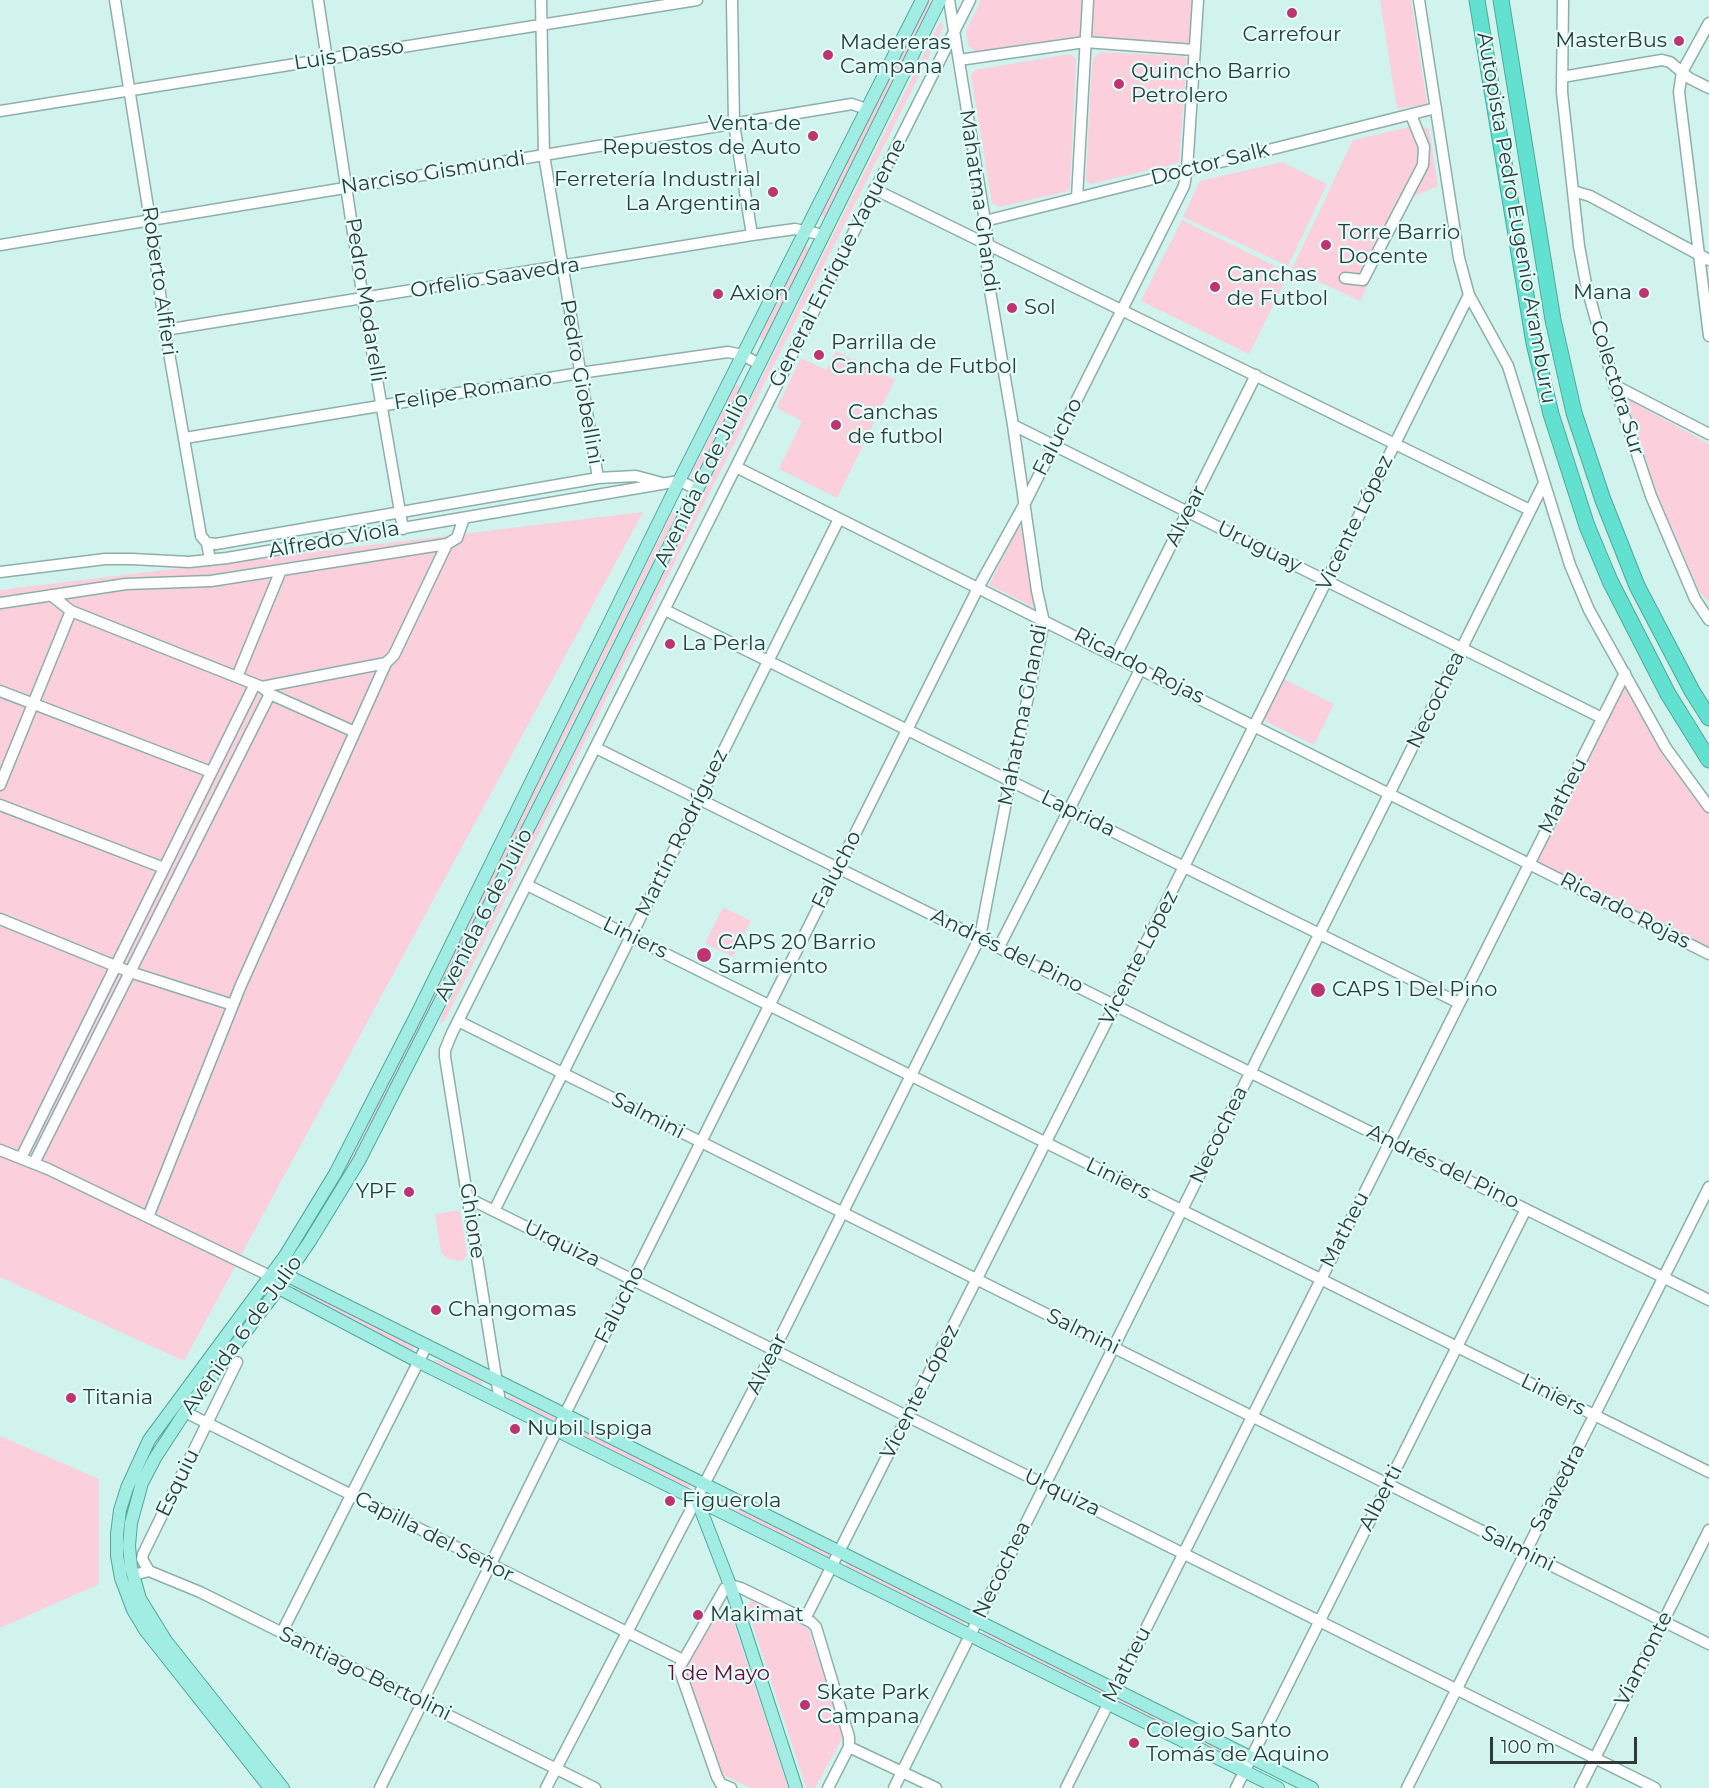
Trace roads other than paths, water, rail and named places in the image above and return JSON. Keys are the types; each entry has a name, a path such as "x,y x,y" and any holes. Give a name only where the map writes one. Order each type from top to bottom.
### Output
{"highway":[{"name":"Autopista Pedro Eugenio Aramburu","path":"1477,0 1534,344 1554,424 1587,526 1610,581 1668,694 1709,760"},
{"name":"Autopista Pedro Eugenio Aramburu","path":"1501,0 1553,320 1574,413 1603,500 1637,586 1709,718"}],"main road":[{"name":"Avenida 6 de Julio","path":"270,1788 146,1630 133,1610 121,1578 117,1533 120,1510 127,1488 149,1440 270,1276 311,1216 340,1165 558,731 679,481 922,0"},
{"name":"Avenida 6 de Julio","path":"284,1788 166,1641 140,1599 133,1575 129,1546 135,1502 154,1458 185,1412 278,1288 331,1208 358,1161 567,752 940,0"},
{"path":"270,1276 286,1276 1312,1788"},
{"path":"270,1276 278,1288 419,1362 1278,1788"},
{"path":"697,1500 730,1585 796,1788"}],"street":[{"name":"Roberto Alfieri","path":"115,0 165,330 201,536 207,543 210,560"},
{"name":"Pedro Modarelli","path":"318,0 363,299 403,529"},
{"name":"Pedro Giobellini","path":"541,0 544,155 598,478"},
{"name":"Luis Dasso","path":"0,111 697,0"},
{"path":"732,0 734,124 752,235"},
{"name":"Mahatma Ghandi","path":"949,0 985,221 988,244 987,273 1043,620 980,937"},
{"name":"General Enrique Yaqueme","path":"448,1041 970,0"},
{"path":"1077,198 1088,0"},
{"name":"Falucho","path":"380,1788 556,1430 978,587 1024,505 1184,186 1198,0"},
{"path":"1419,0 1459,258 1468,295 1508,366 1544,483 1589,610 1666,748 1709,807"},
{"name":"Colectora Sur","path":"1563,0 1562,77 1579,246 1586,284 1614,385 1658,514 1695,599 1709,620"},
{"path":"1709,23 1682,72 1679,92 1704,258 1709,336"},
{"path":"959,60 1085,42 1194,50"},
{"path":"1562,77 1662,60 1670,62 1709,88"},
{"name":"Narciso Gismundi","path":"0,245 852,104 866,108"},
{"name":"Doctor Salk","path":"985,221 1436,108"},
{"path":"1345,278 1363,280 1423,165 1424,147 1411,115"},
{"path":"874,189 1530,510"},
{"path":"1573,191 1590,196 1704,258"},
{"name":"Orfelio Saavedra","path":"165,330 752,235 795,229 824,235"},
{"name":"Vicente López","path":"805,1619 1046,1143 1468,295"},
{"name":"Felipe Romano","path":"185,438 580,373 728,352 743,355 759,364"},
{"name":"Alvear","path":"1116,656 1256,375"},
{"path":"1614,385 1709,434"},
{"name":"Uruguay","path":"1013,424 1602,718"},
{"name":"Ricardo Rojas","path":"736,466 978,587"},
{"name":"Ricardo Rojas","path":"736,466 1709,954"},
{"name":"Alfredo Viola","path":"207,543 216,544 598,478 636,476 666,484"},
{"path":"679,481 697,489"},
{"name":"Alfredo Viola","path":"0,572 105,559 189,562 210,560 679,481"},
{"name":"Necochea","path":"894,1788 1544,483"},
{"path":"0,603 126,584 211,581 447,544 458,538 464,518"},
{"name":"Martín Rodríguez","path":"494,1211 839,519"},
{"path":"148,1217 233,1005 386,663 394,655 447,544"},
{"path":"237,677 281,570"},
{"path":"51,595 70,611 237,677 355,732"},
{"name":"Laprida","path":"664,610 1459,1003"},
{"path":"0,785 70,611"},
{"name":"Ricardo Rojas","path":"1116,656 1140,670 1255,725"},
{"path":"21,1158 211,772 262,688 386,663"},
{"path":"999,947 1140,670"},
{"name":"Matheu","path":"1066,1788 1625,673"},
{"path":"34,1163 130,972 262,688"},
{"path":"0,691 211,772"},
{"name":"Andrés del Pino","path":"596,748 1709,1300"},
{"path":"0,805 164,868"},
{"name":"Liniers","path":"527,885 1709,1472"},
{"path":"0,919 130,972 233,1005"},
{"name":"Alvear","path":"546,1788 774,1350 980,937"},
{"name":"Salmini","path":"458,1021 1709,1644"},
{"name":"Ghione","path":"448,1041 445,1057 500,1402"},
{"path":"0,1150 34,1163 270,1276"},
{"name":"Saavedra","path":"1407,1788 1709,1187"},
{"name":"Urquiza","path":"468,1198 1655,1788"},
{"name":"Alberti","path":"1236,1788 1526,1209"},
{"path":"282,1632 426,1347"},
{"name":"Esquiu","path":"148,1571 142,1559 143,1554 237,1362"},
{"name":"Capilla del Señor","path":"185,1412 683,1660"},
{"name":"Viamonte","path":"1580,1788 1709,1530"},
{"path":"133,1575 148,1571"},
{"name":"Santiago Bertolini","path":"148,1571 200,1592 595,1788"},
{"path":"727,1787 721,1784 717,1777 679,1668 725,1588 730,1585 741,1588 805,1619 816,1628 849,1737 849,1747 828,1788"},
{"path":"849,1747 936,1788"}],"place":[{"name":"Carrefour","path":"1292,13"},
{"name":"MasterBus","path":"1679,41"},
{"name":"Madereras Campana","path":"828,55"},
{"name":"Quincho Barrio Petrolero","path":"1119,84"},
{"name":"Venta de Repuestos de Auto","path":"813,136"},
{"name":"Ferretería Industrial La Argentina","path":"773,192"},
{"name":"Torre Barrio Docente","path":"1326,245"},
{"name":"Canchas de Futbol","path":"1215,287"},
{"name":"Mana","path":"1644,293"},
{"name":"Axion","path":"718,294"},
{"name":"Sol","path":"1012,308"},
{"name":"Parrilla de Cancha de Futbol","path":"819,355"},
{"name":"Canchas de futbol","path":"836,425"},
{"name":"La Perla","path":"670,644"},
{"name":"CAPS 20 Barrio Sarmiento","path":"704,955"},
{"name":"CAPS 1 Del Pino","path":"1318,990"},
{"name":"YPF","path":"409,1192"},
{"name":"Changomas","path":"436,1310"},
{"name":"Titania","path":"71,1398"},
{"name":"Nubil Ispiga","path":"515,1429"},
{"name":"Figuerola","path":"670,1501"},
{"name":"Makimat","path":"698,1615"},
{"name":"Skate Park Campana","path":"805,1705"},
{"name":"Colegio Santo Tomás de Aquino","path":"1134,1743"}],"park label":[{"name":"1 de Mayo","path":"719,1674"}]}
